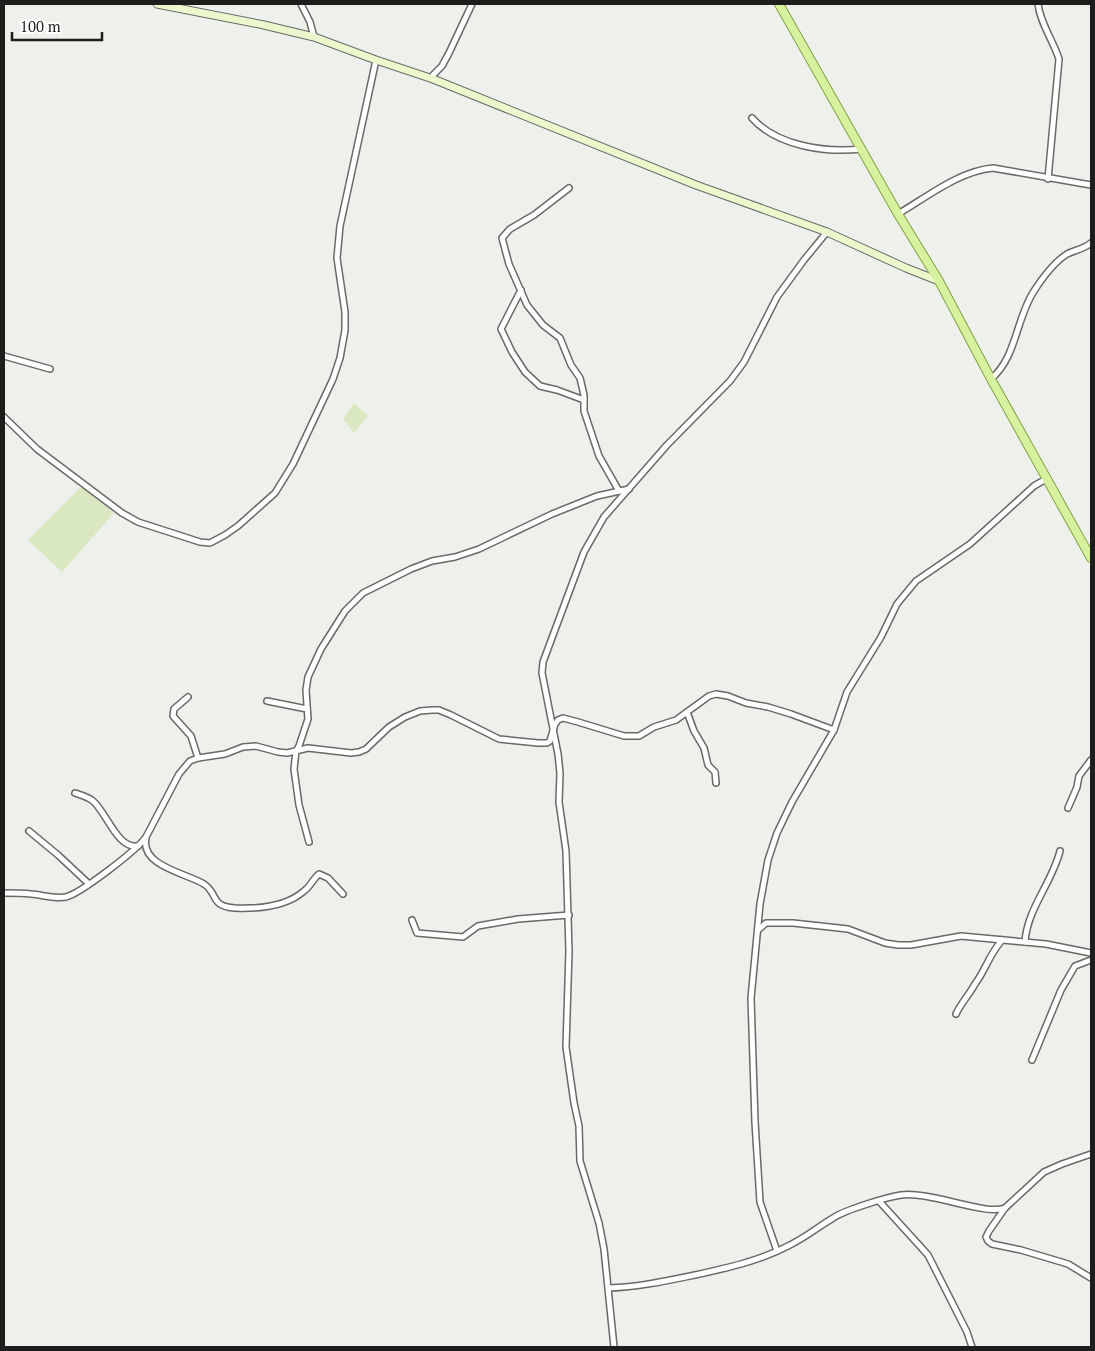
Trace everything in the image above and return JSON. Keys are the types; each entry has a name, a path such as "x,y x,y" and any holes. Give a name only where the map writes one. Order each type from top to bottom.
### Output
{"main road":[{"path":"157,4 314,37 433,79 696,185 827,232 906,268 939,280"},
{"path":"779,4 898,214 939,280 1046,479 1091,558"}],"street":[{"path":"301,4 310,22 314,37"},
{"path":"433,79 433,75 442,66 449,53 472,4"},
{"path":"1038,4 1042,21 1056,47 1060,59 1048,178"},
{"path":"4,417 37,449 122,513 138,522 200,542 210,543 225,535 275,493 293,464 314,421 333,379 344,341 345,312 337,258 340,226 376,60"},
{"path":"752,118 760,128 783,140 832,150 862,149"},
{"path":"898,214 960,178 981,169 993,168 1091,185"},
{"path":"568,188 534,215 510,229 502,238 509,264 527,305 543,325 560,338 571,365 580,378 584,411 599,456 619,492"},
{"path":"614,1347 609,1288 599,1223 580,1161 580,1126 574,1103 566,1047 569,915 566,851 559,802 560,774 554,728 542,673 543,662 584,552 595,530 604,517 667,445 730,381 755,343 777,298 827,232"},
{"path":"992,380 998,374 1007,358 1033,292 1055,263 1091,243"},
{"path":"521,290 501,329 512,352 525,372 540,386 584,400"},
{"path":"4,356 50,369"},
{"path":"777,1252 760,1202 755,1122 752,998 764,875 777,833 792,802 834,730 847,692 905,593 916,581 970,544 1034,486 1046,479"},
{"path":"309,842 299,804 294,769 296,751 308,719 306,690 308,677 321,649 345,612 363,593 411,569 432,561 455,557 479,549 552,514 597,496 630,489"},
{"path":"4,893 31,894 56,898 68,896 88,884 139,846 146,837 179,774 190,761 225,754 250,746 278,752 308,748 351,753 359,752 366,749 389,727 405,717 420,711 439,710 499,739 538,744 547,743 552,738 558,720 563,718 624,736 634,737 643,735 654,727 676,720 710,696 721,694 746,703 791,714 834,730"},
{"path":"188,696 174,709 173,716 192,736 198,758"},
{"path":"267,701 307,709"},
{"path":"687,712 694,731 704,748 708,765 715,772 716,783"},
{"path":"1068,808 1080,776 1091,760"},
{"path":"75,793 93,801 123,843 130,846 139,846"},
{"path":"29,831 58,854 88,884"},
{"path":"146,837 145,844 149,855 177,873 206,886 215,901 226,907 252,908 282,903 305,891 319,874 328,878 343,894"},
{"path":"1025,942 1025,931 1031,913 1057,864 1060,852"},
{"path":"412,920 417,933 462,937 478,926 518,919 569,915"},
{"path":"758,930 766,923 774,922 848,929 885,943 898,945 911,945 961,936 1046,944 1091,953"},
{"path":"956,1014 965,997 975,985 992,952 1002,940"},
{"path":"1032,1060 1061,990 1075,966 1091,960"},
{"path":"1091,1154 1044,1172 1006,1208 989,1230 986,1237 992,1244 1021,1250 1068,1264 1091,1278"},
{"path":"609,1288 631,1288 666,1282 761,1259 809,1234 840,1214 902,1195 938,1197 991,1209 1000,1210 1006,1208"},
{"path":"879,1201 928,1255 967,1332 972,1347"}],"green space":[{"path":"354,403 368,416 354,433 343,419"},
{"path":"82,486 114,513 62,572 28,540"}]}
